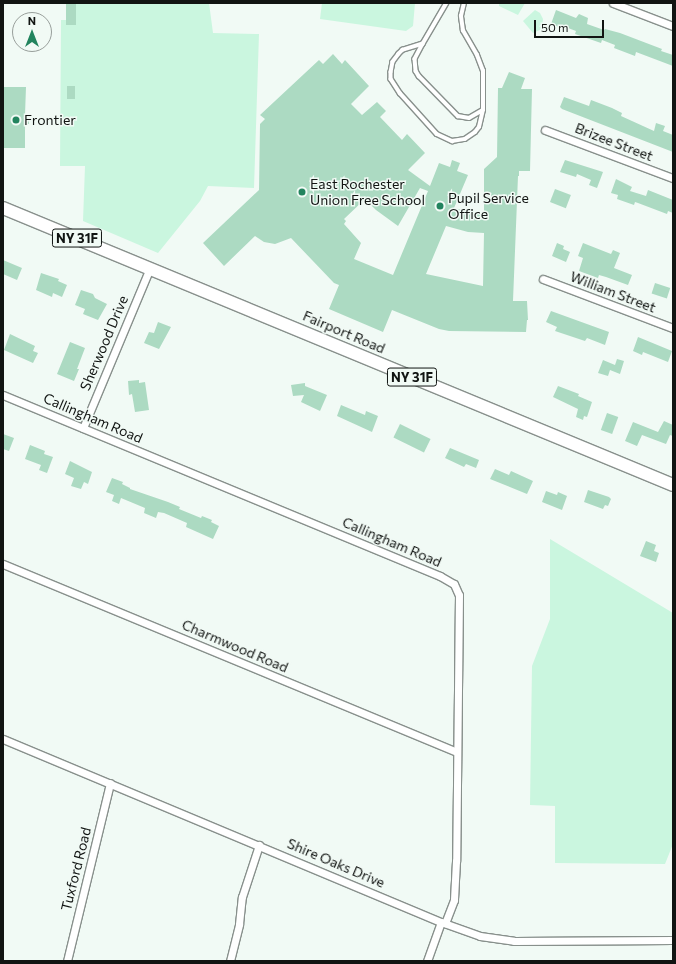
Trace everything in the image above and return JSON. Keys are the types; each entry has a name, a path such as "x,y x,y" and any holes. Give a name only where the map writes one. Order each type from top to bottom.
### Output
{"main road":[{"name":"Fairport Road","path":"3,208 673,485"}],"street":[{"path":"613,3 673,26"},
{"name":"Brizee Street","path":"545,130 673,178"},
{"name":"Sherwood Drive","path":"83,428 150,268"},
{"name":"William Street","path":"543,279 673,328"},
{"name":"Callingham Road","path":"3,395 440,576 454,584 459,595 454,900 427,961"},
{"name":"Charmwood Road","path":"3,564 456,752"},
{"name":"Shire Oaks Drive","path":"3,739 480,936 503,941 673,940"},
{"name":"Tuxford Road","path":"67,961 110,783"},
{"path":"230,961 239,924 242,897 259,845"}],"lane":[{"path":"446,3 422,44 416,59 416,71 419,76 458,116 469,118 483,110"},
{"path":"422,44 403,50 393,62 391,79 400,93 438,134 452,140 465,139 479,127 483,110 483,71 477,55 463,31 461,16 464,3"}],"green space":[{"path":"66,3 209,3 213,33 259,34 254,188 208,186 200,201 158,253 83,221 85,166 60,166 61,20 66,20"},
{"path":"322,3 415,3 413,26 406,31 320,19"},
{"path":"499,3 525,3 518,15 499,6"},
{"path":"535,10 540,13 543,19 542,29 533,33 523,21"},
{"path":"550,539 673,613 673,844 665,864 555,863 555,806 530,805 532,666 550,619"}],"building":[{"path":"66,3 76,3 76,25 66,25"},
{"path":"556,10 576,18 579,14 588,18 587,24 604,30 620,33 662,49 661,51 673,55 673,66 636,52 635,56 614,48 615,45 602,40 601,43 575,34 576,31 560,25 559,27 551,24"},
{"path":"333,54 342,64 345,60 369,86 351,104 362,115 377,102 386,111 380,117 402,140 407,134 425,153 408,170 430,186 439,163 450,167 452,160 460,163 457,171 468,175 454,208 484,214 484,169 497,157 498,88 502,88 509,72 525,78 521,89 532,89 530,171 519,171 518,176 513,301 527,301 528,320 526,332 449,331 439,329 392,310 383,332 329,309 339,285 334,283 291,238 275,244 264,242 255,236 224,266 203,243 259,190 260,124 265,119 260,115 319,60 323,64","holes":["420,188 428,191 393,275 354,259 361,243 344,224 346,221 344,219 365,199 376,210 398,226","446,226 468,232 484,233 483,286 426,274"]},
{"path":"67,86 75,86 75,99 67,99"},
{"name":"Frontier","path":"3,87 26,87 25,115 29,115 29,124 25,124 25,148 3,148"},
{"path":"564,97 589,106 591,100 612,108 622,113 621,116 654,131 656,123 665,126 663,131 673,135 673,152 562,109 560,107"},
{"path":"565,160 603,172 597,188 589,185 591,180 577,174 576,177 560,172"},
{"path":"616,179 632,187 630,191 646,196 648,190 673,200 673,213 668,211 667,214 635,202 634,205 617,199 618,195 611,193"},
{"path":"555,189 571,195 566,208 550,202"},
{"path":"557,243 564,246 563,249 570,252 566,262 552,256"},
{"path":"583,243 611,254 613,250 620,253 614,268 632,275 628,285 599,275 598,278 579,271 583,258 578,256"},
{"path":"3,260 22,268 17,280 3,274"},
{"path":"41,273 59,279 58,281 67,285 62,297 53,293 52,297 36,290"},
{"path":"655,283 670,288 667,298 652,293"},
{"path":"81,290 93,294 95,298 107,304 98,320 83,314 85,309 75,305"},
{"path":"551,311 609,332 605,345 587,338 585,341 555,331 557,327 546,322"},
{"path":"158,322 171,327 159,349 144,343 149,332 154,333"},
{"path":"10,334 35,346 33,351 38,353 33,363 4,350"},
{"path":"638,337 672,351 668,362 643,352 642,355 633,351"},
{"path":"70,342 85,348 74,381 57,374"},
{"path":"617,359 624,361 620,374 610,370 608,376 598,373 603,360 615,365"},
{"path":"139,380 139,383 145,382 149,410 135,412 132,394 129,395 128,381"},
{"path":"305,383 305,386 327,395 320,411 301,402 304,395 293,396 291,385"},
{"path":"558,386 579,394 578,396 592,402 587,417 584,416 583,420 576,417 578,409 553,397"},
{"path":"341,405 365,415 366,411 378,416 372,432 337,416"},
{"path":"607,413 618,417 612,434 601,430"},
{"path":"664,421 673,425 673,436 670,435 666,444 642,435 637,446 625,441 633,422 658,432"},
{"path":"400,424 431,439 424,452 393,437"},
{"path":"3,434 14,438 9,451 3,449"},
{"path":"30,445 45,451 44,454 53,457 47,473 39,470 41,465 25,459"},
{"path":"450,448 479,460 476,468 466,464 464,467 445,458"},
{"path":"70,461 92,472 88,484 84,482 81,489 71,486 74,478 65,474"},
{"path":"495,469 509,475 511,471 533,481 527,494 490,479"},
{"path":"112,478 123,482 122,484 130,489 168,502 180,507 179,509 201,518 202,516 212,520 211,522 219,526 213,539 186,527 187,523 164,513 158,512 156,518 144,513 145,508 121,498 119,504 112,501 114,495 106,492"},
{"path":"588,490 609,497 611,499 608,506 605,505 603,509 584,502"},
{"path":"546,491 557,495 558,492 567,496 562,510 542,502"},
{"path":"646,541 656,545 654,551 659,553 656,562 640,556"}],"place":[{"name":"Frontier","path":"16,120"},
{"name":"East Rochester Union Free School","path":"302,192"},
{"name":"Pupil Service Office","path":"440,206"}]}
